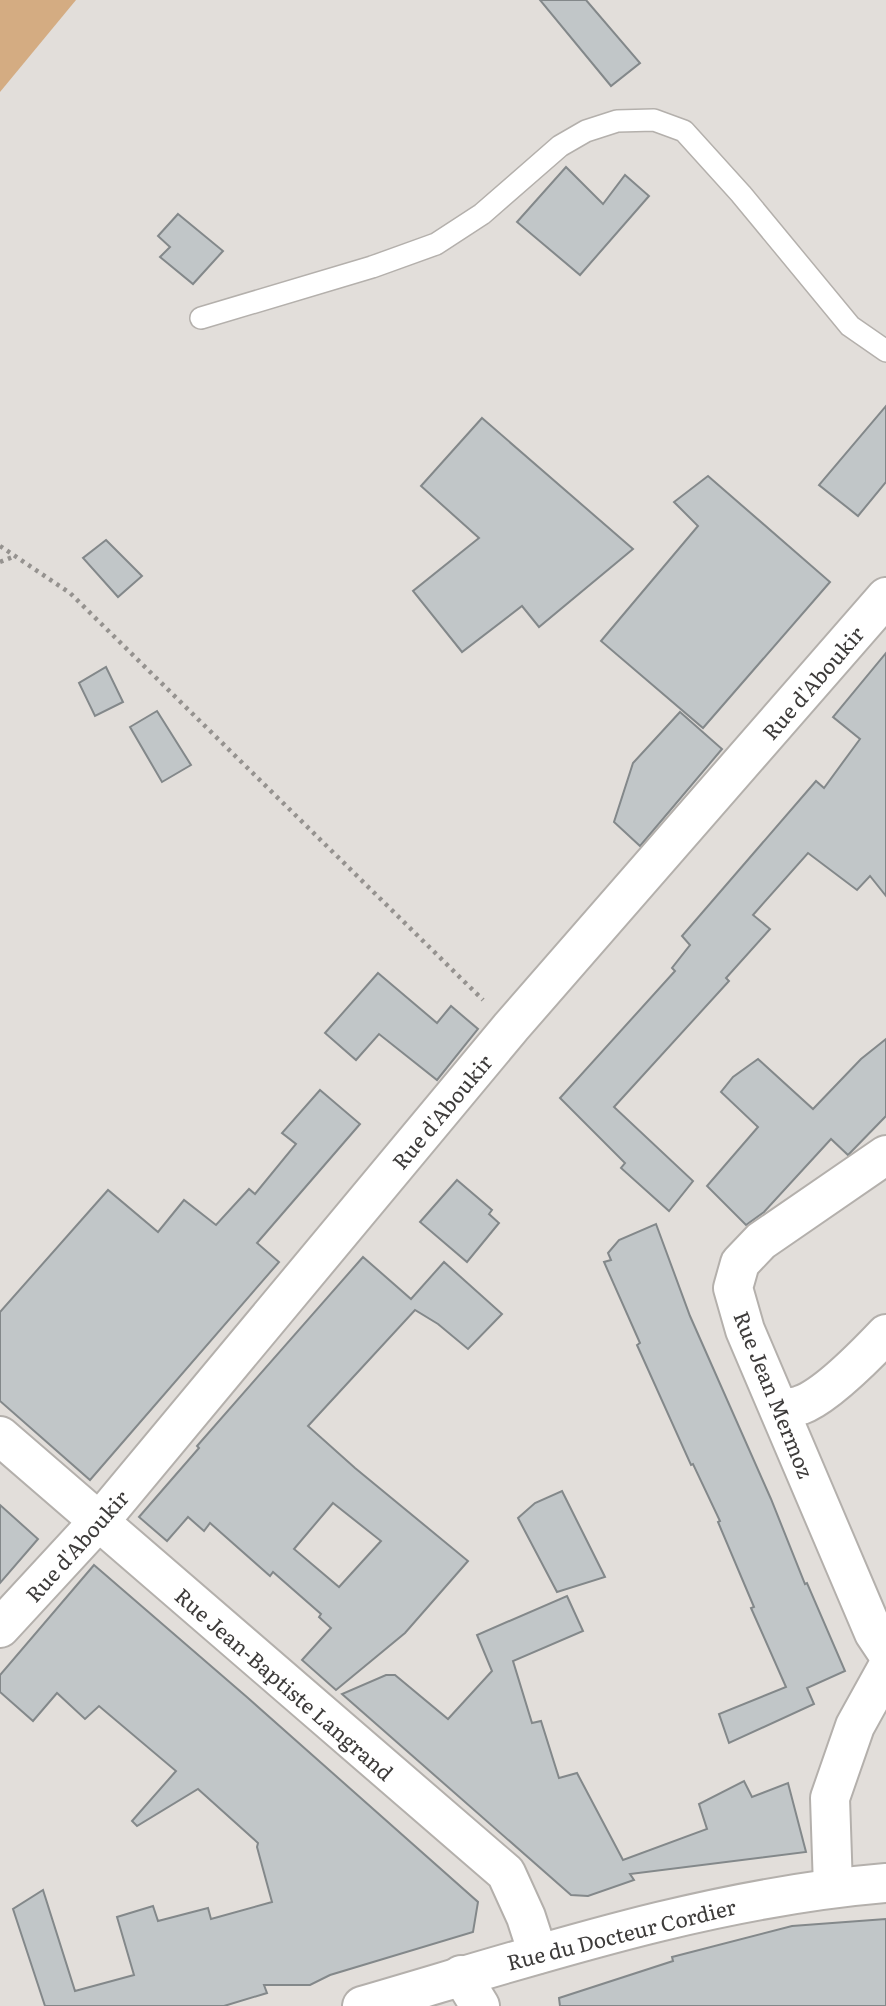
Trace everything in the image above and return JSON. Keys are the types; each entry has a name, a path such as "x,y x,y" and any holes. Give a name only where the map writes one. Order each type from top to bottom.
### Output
{"street":[{"name":"Rue d'Aboukir","path":"0,1628 98,1522 511,1027 886,597"},
{"name":"Rue Jean Mermoz","path":"886,1155 761,1241 740,1263 733,1288 745,1330 874,1633 886,1651"},
{"path":"779,1407 799,1406 815,1398 886,1334"},
{"name":"Rue Jean-Baptiste Langrand","path":"0,1436 506,1873 526,1917 538,1954"},
{"path":"832,1887 830,1798 855,1726 886,1670"},
{"name":"Rue du Docteur Cordier","path":"362,2006 471,1990 538,1954 741,1902 832,1887 886,1883"}],"lane":[{"path":"201,318 372,267 436,244 482,214 561,146 586,131 617,121 654,120 684,131 741,194 850,326 886,351"}],"path":[{"path":"0,546 70,593 511,1027"},
{"path":"0,562 15,556"}],"shaded area":[{"path":"0,0 76,0 0,92"}],"building":[{"path":"540,0 586,0 640,63 611,86"},
{"path":"566,167 603,204 625,175 649,196 580,275 517,222"},
{"path":"178,214 223,251 193,284 160,257 170,247 158,236"},
{"path":"886,406 886,482 858,516 819,485"},
{"path":"482,418 633,549 539,627 522,606 462,652 413,591 479,538 421,486"},
{"path":"708,476 830,582 703,728 601,641 698,526 674,502"},
{"path":"106,540 142,576 118,597 83,558"},
{"path":"886,653 886,896 870,876 857,890 808,853 753,915 770,929 726,978 729,981 614,1107 693,1181 669,1211 621,1168 625,1163 560,1098 675,971 672,968 690,945 682,936 816,781 824,788 860,739 833,717"},
{"path":"106,667 123,702 95,716 79,683"},
{"path":"157,711 191,765 162,782 130,727"},
{"path":"680,712 722,749 640,846 614,822 633,763"},
{"path":"378,973 437,1023 451,1006 478,1029 437,1080 379,1034 356,1060 325,1033"},
{"path":"886,1039 886,1116 848,1155 831,1139 764,1212 746,1225 707,1186 758,1127 721,1092 733,1077 758,1059 813,1109 861,1059"},
{"path":"320,1090 360,1124 257,1243 279,1262 90,1480 0,1401 0,1312 108,1190 158,1232 184,1200 216,1225 249,1189 255,1194 296,1144 282,1133"},
{"path":"457,1180 492,1210 489,1214 499,1223 467,1262 420,1222"},
{"path":"656,1224 690,1316 845,1671 807,1688 814,1704 729,1743 719,1714 786,1687 751,1608 754,1607 718,1522 720,1521 693,1464 691,1465 637,1345 640,1343 604,1262 611,1260 608,1253 619,1240"},
{"path":"363,1257 411,1299 444,1262 502,1314 468,1349 438,1324 415,1310 308,1426 468,1561 405,1633 336,1690 302,1660 331,1628 319,1617 321,1614 273,1572 270,1576 210,1523 204,1531 188,1517 167,1541 139,1517 199,1448 197,1446","holes":["333,1503 381,1541 339,1587 294,1549"]},
{"path":"562,1491 605,1577 557,1592 518,1518 535,1503"},
{"path":"0,1505 38,1539 0,1583"},
{"path":"94,1565 478,1902 473,1932 330,1975 310,1985 264,1985 267,1993 224,2006 45,2006 13,1909 43,1890 75,1991 134,1975 117,1917 153,1906 158,1921 208,1908 211,1919 272,1902 258,1843 198,1789 137,1826 132,1821 176,1771 99,1706 85,1719 57,1693 33,1721 0,1692 0,1675"},
{"path":"567,1596 583,1631 513,1661 532,1723 541,1721 559,1778 577,1773 623,1860 707,1829 699,1804 744,1781 752,1797 788,1783 806,1852 630,1874 634,1880 588,1896 571,1895 342,1694 386,1675 395,1675 448,1719 492,1671 477,1635"},
{"path":"886,1919 886,2006 560,2006 559,1998 673,1961 672,1957 792,1926"}]}
